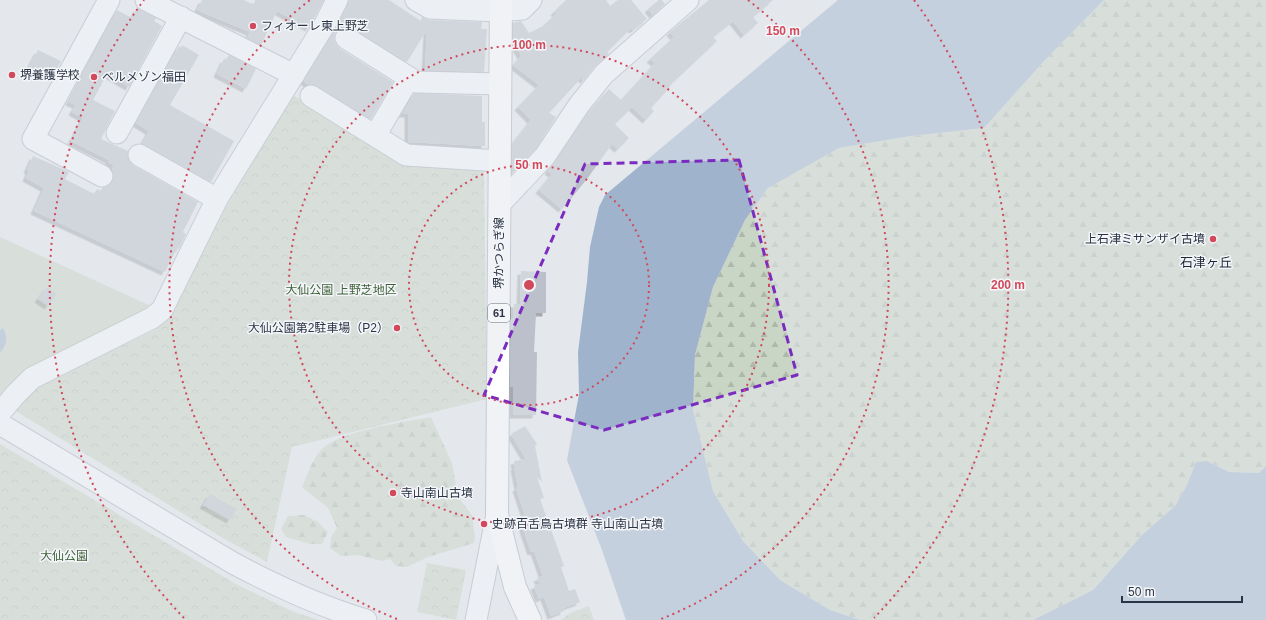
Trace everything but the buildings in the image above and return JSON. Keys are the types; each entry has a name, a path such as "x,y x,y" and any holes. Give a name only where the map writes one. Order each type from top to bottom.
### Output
{"main road":[{"name":"堺かつらぎ線","path":"501,6 497,514 515,587 530,620"}],"street":[{"path":"102,176 33,139 108,0"},
{"path":"146,0 181,11 294,75"},
{"path":"416,0 430,8 501,6 522,9 532,0"},
{"path":"500,204 545,156 579,105 604,74 688,0"},
{"path":"0,413 15,394 32,378 152,318 162,310 217,199 325,24 332,2"},
{"path":"117,134 181,11"},
{"path":"346,38 416,82 500,84"},
{"path":"375,136 409,78"},
{"path":"311,96 406,155 500,161"},
{"path":"139,155 217,199"},
{"path":"0,424 240,566 298,596 366,620"},
{"path":"476,620 497,514"}],"highlighted area":[{"path":"739,160 797,375 604,430 484,395 585,164"}],"green space":[{"path":"1104,0 1266,0 1266,466 1259,473 1229,472 1207,461 1196,462 1186,487 1175,506 1142,535 1093,590 1033,620 860,620 830,610 780,580 743,541 713,491 693,410 695,355 713,287 745,220 768,188 838,148 911,136 984,128 1045,60"},
{"name":"大仙公園 上野芝地区","path":"293,95 405,164 484,170 487,399 292,447 267,562 226,540 14,410 24,398 44,383 155,330 170,315 225,209"},
{"path":"0,237 153,307 0,401"},
{"path":"431,417 452,463 458,497 472,515 475,537 474,543 428,557 407,567 396,566 390,559 382,561 357,555 341,556 330,548 331,537 337,528 328,508 302,487 317,455 329,444 355,433 372,428"},
{"name":"大仙公園","path":"0,444 236,584 294,612 318,620 0,620"},
{"path":"304,515 318,522 328,532 322,544 310,544 286,537 281,529 288,516"},
{"path":"427,563 466,570 456,620 417,612"},
{"path":"589,606 594,620 561,620 570,613"}],"water":[{"path":"838,0 1104,0 1045,60 984,128 911,136 839,148 768,188 745,220 713,287 695,355 693,410 713,491 743,541 780,580 830,610 860,620 626,620 602,550 567,460 579,394 578,352 590,247 599,207 605,195"},
{"path":"3,328 6,335 6,341 0,353 0,330"},
{"path":"1207,461 1229,472 1259,473 1266,466 1266,620 1033,620 1093,590 1142,535 1175,506 1186,487 1196,462"}],"place":[{"name":"フィオーレ東上野芝","path":"253,26"},
{"name":"堺養護学校","path":"12,75"},
{"name":"ベルメゾン福田","path":"94,77"},
{"name":"上石津ミサンザイ古墳","path":"1213,239"},
{"name":"大仙公園第2駐車場（P2）","path":"397,328"},
{"name":"寺山南山古墳","path":"393,493"},
{"name":"史跡百舌鳥古墳群 寺山南山古墳","path":"484,524"}],"district":[{"name":"石津ヶ丘","path":"1206,262"}]}
